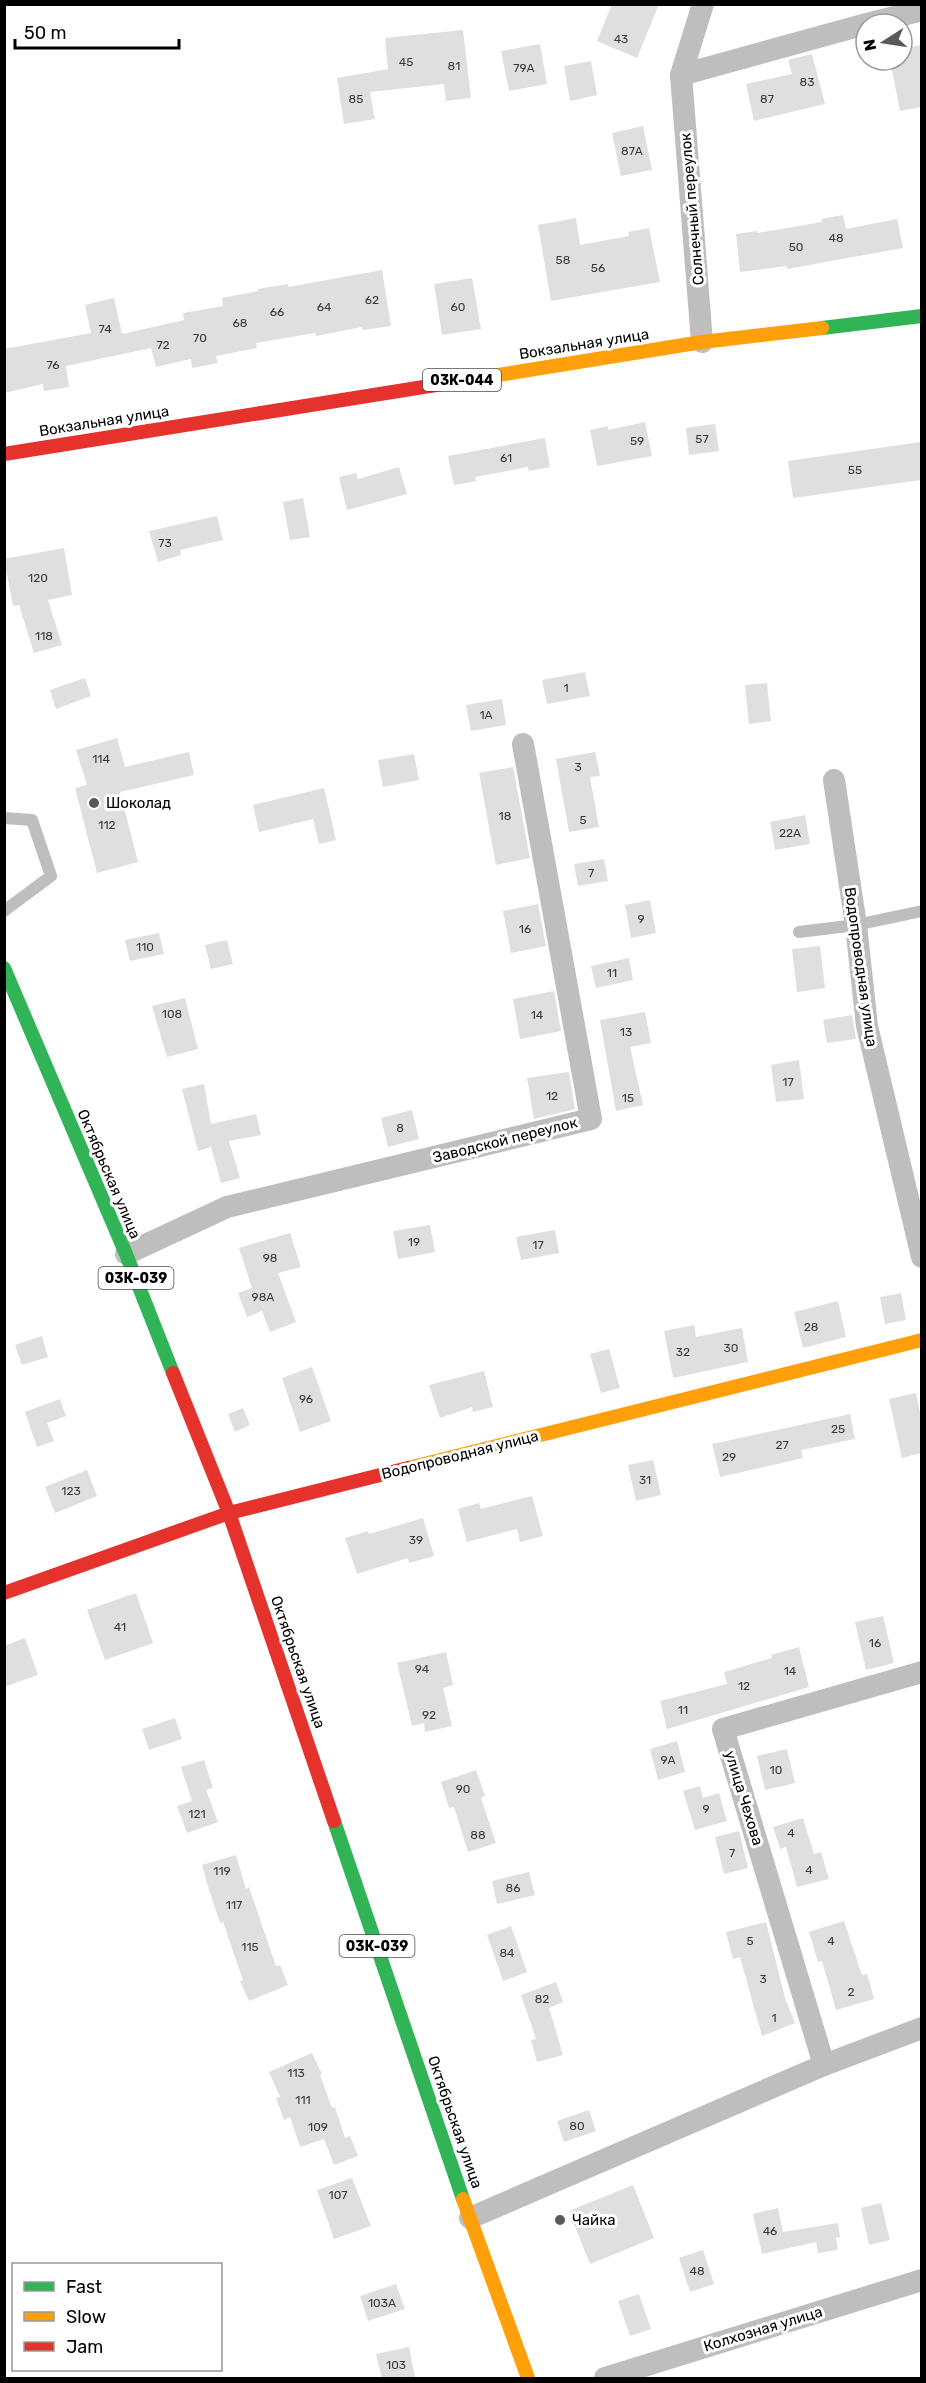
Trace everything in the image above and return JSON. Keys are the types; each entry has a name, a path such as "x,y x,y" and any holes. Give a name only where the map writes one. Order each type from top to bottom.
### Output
{"main road":[{"name":"Вокзальная улица","path":"4,454 702,342 921,316"},
{"name":"Октябрьская улица","path":"4,968 126,1254 229,1513 470,2218 528,2379"},
{"name":"Водопроводная улица","path":"4,1593 229,1513 921,1340"}],"street":[{"name":"Солнечный переулок","path":"702,342 681,75 703,4"},
{"path":"681,75 854,27"},
{"name":"Заводской переулок","path":"126,1254 227,1207 591,1119 523,744"},
{"name":"Водопроводная улица","path":"834,780 867,1026 921,1257"},
{"name":"улица Чехова","path":"824,2065 723,1729 921,1672"},
{"path":"470,2218 824,2065 921,2028"},
{"name":"Колхозная улица","path":"605,2379 921,2280"}],"lane":[{"path":"4,818 32,820 51,876 4,911"},
{"path":"799,932 855,925 921,911"}],"building":[{"path":"612,4 659,4 637,58 597,41"},
{"path":"463,30 471,98 446,101 444,84 370,92 375,119 344,124 337,78 388,69 385,38"},
{"path":"540,44 547,84 509,91 501,51"},
{"path":"921,45 921,107 900,111 892,72 914,72 914,46"},
{"path":"812,54 825,104 754,121 746,84 792,74 788,60"},
{"path":"591,61 597,95 570,101 564,66"},
{"path":"643,126 652,170 621,176 612,133"},
{"path":"843,215 846,229 897,219 903,248 787,269 787,266 740,272 736,234 757,231 757,233 822,222 821,219"},
{"path":"576,218 580,245 629,236 628,232 649,228 660,282 551,301 538,225"},
{"path":"382,270 391,326 363,330 362,327 316,336 315,333 256,343 257,348 216,356 218,363 192,368 191,359 156,367 151,348 66,366 69,387 44,391 43,384 4,393 4,349 91,333 85,305 114,298 122,334 184,320 183,313 223,306 222,298 258,291 258,289 288,284 288,287"},
{"path":"472,278 481,329 442,335 434,284"},
{"path":"645,422 652,456 597,466 590,430 608,426 608,430"},
{"path":"715,424 719,451 689,455 686,428"},
{"path":"545,438 550,467 529,471 528,467 475,477 476,481 454,485 448,456"},
{"path":"920,442 921,480 793,498 788,461"},
{"path":"399,467 407,494 347,510 339,477 356,473 358,479"},
{"path":"303,498 310,537 290,540 283,502"},
{"path":"217,516 223,540 180,550 181,555 158,562 149,531"},
{"path":"64,548 72,595 48,600 62,645 34,653 19,605 13,606 4,559"},
{"path":"585,672 590,696 547,704 542,680"},
{"path":"85,678 91,696 56,709 50,690"},
{"path":"767,683 771,721 749,724 745,685"},
{"path":"502,699 506,725 471,731 466,705"},
{"path":"117,738 125,767 189,752 194,775 120,792 138,862 97,873 75,788 87,785 76,750"},
{"path":"595,752 600,776 590,777 599,827 569,832 556,759"},
{"path":"414,754 419,780 383,787 378,760"},
{"path":"513,767 530,858 496,865 479,773"},
{"path":"324,788 336,840 319,844 313,819 259,832 253,805"},
{"path":"805,815 810,844 775,850 770,822"},
{"path":"604,859 608,881 578,886 574,864"},
{"path":"650,900 656,933 631,938 625,905"},
{"path":"538,904 546,946 511,953 503,911"},
{"path":"159,933 164,954 130,961 125,940"},
{"path":"227,940 233,964 211,969 205,945"},
{"path":"820,946 825,988 797,992 792,949"},
{"path":"629,958 633,980 596,988 591,966"},
{"path":"554,991 561,1031 520,1039 513,999"},
{"path":"185,998 198,1049 167,1057 152,1006"},
{"path":"645,1012 651,1043 630,1047 643,1105 616,1111 600,1020"},
{"path":"852,1015 856,1039 827,1043 823,1020"},
{"path":"799,1060 804,1099 776,1102 771,1065"},
{"path":"569,1072 575,1109 534,1119 527,1078"},
{"path":"204,1084 211,1124 256,1114 261,1135 229,1141 240,1178 221,1183 211,1147 198,1151 182,1089"},
{"path":"412,1110 419,1139 388,1147 381,1118"},
{"path":"430,1225 435,1252 398,1259 393,1231"},
{"path":"555,1230 559,1253 521,1260 516,1237"},
{"path":"290,1233 301,1267 278,1273 296,1322 270,1332 262,1311 247,1317 238,1293 252,1288 239,1248"},
{"path":"901,1293 906,1320 885,1324 880,1297"},
{"path":"838,1301 846,1337 803,1348 794,1312"},
{"path":"694,1325 696,1337 742,1328 748,1362 673,1378 664,1331"},
{"path":"42,1336 48,1357 22,1365 15,1345"},
{"path":"609,1349 620,1388 601,1393 590,1354"},
{"path":"312,1367 331,1421 300,1432 282,1378"},
{"path":"484,1371 493,1407 473,1412 472,1407 440,1418 429,1385"},
{"path":"916,1393 921,1418 921,1453 902,1458 889,1399"},
{"path":"60,1399 66,1416 47,1423 54,1441 37,1447 25,1412"},
{"path":"243,1408 250,1425 235,1432 228,1414"},
{"path":"850,1414 855,1439 801,1450 803,1458 720,1477 712,1444"},
{"path":"653,1460 661,1495 636,1501 628,1465"},
{"path":"87,1470 97,1496 55,1513 45,1487"},
{"path":"532,1496 543,1536 520,1542 517,1529 467,1542 458,1509 479,1503 481,1509"},
{"path":"423,1518 434,1556 409,1563 408,1558 357,1574 345,1538 368,1531 369,1534"},
{"path":"136,1593 153,1643 105,1660 87,1610"},
{"path":"883,1616 894,1663 866,1670 855,1622"},
{"path":"25,1638 38,1675 4,1687 4,1646"},
{"path":"799,1647 809,1687 667,1729 660,1701 727,1684 724,1672 772,1658 771,1655"},
{"path":"446,1652 453,1685 443,1688 452,1726 425,1732 424,1723 412,1726 397,1663"},
{"path":"175,1718 182,1739 149,1750 142,1729"},
{"path":"677,1741 685,1772 658,1780 650,1749"},
{"path":"787,1749 795,1783 765,1790 757,1756"},
{"path":"204,1760 213,1788 206,1790 218,1822 187,1833 177,1806 192,1801 181,1767"},
{"path":"476,1770 485,1796 481,1798 496,1843 468,1852 454,1807 449,1808 441,1782"},
{"path":"700,1786 703,1798 719,1793 727,1821 695,1830 683,1791"},
{"path":"803,1818 814,1854 821,1852 829,1879 797,1887 786,1847 780,1849 773,1827"},
{"path":"739,1831 748,1868 724,1874 715,1837"},
{"path":"236,1855 246,1889 249,1887 276,1966 280,1965 288,1985 249,2001 240,1981 243,1980 223,1922 220,1923 202,1865"},
{"path":"529,1872 535,1895 497,1904 492,1881"},
{"path":"844,1921 862,1975 867,1974 874,1999 836,2010 822,1961 818,1962 809,1932"},
{"path":"766,1922 785,1998 795,2023 762,2036 740,1957 733,1959 726,1932"},
{"path":"511,1926 527,1972 503,1981 487,1935"},
{"path":"556,1982 563,2002 549,2008 563,2055 537,2062 531,2040 536,2039 521,1995"},
{"path":"312,2053 322,2074 320,2075 332,2108 335,2107 345,2138 350,2136 358,2156 334,2165 324,2139 300,2147 290,2117 284,2120 276,2098 280,2097 269,2072"},
{"path":"589,2110 596,2131 564,2142 557,2121"},
{"path":"352,2178 371,2226 334,2239 317,2190"},
{"path":"633,2185 654,2238 590,2264 569,2211"},
{"path":"881,2203 890,2240 869,2245 861,2208"},
{"path":"778,2208 783,2232 838,2223 840,2237 836,2238 838,2250 818,2253 816,2242 762,2254 753,2214"},
{"path":"703,2250 714,2284 690,2292 679,2258"},
{"path":"396,2284 405,2309 368,2321 360,2296"},
{"path":"639,2294 651,2329 630,2336 618,2301"},
{"path":"409,2347 415,2377 382,2379 376,2354"}],"traffic: fast":[{"path":"822,328 922,316"},
{"path":"4,968 126,1254 173,1373"},
{"path":"334,1821 463,2199"}],"traffic: slow":[{"path":"486,377 702,342 822,328"},
{"path":"408,1468 922,1340"},
{"path":"463,2199 528,2378"}],"traffic: jam":[{"path":"4,454 486,377"},
{"path":"173,1373 229,1513 334,1821"},
{"path":"4,1593 229,1513 408,1468"}],"place":[{"name":"Шоколад","path":"94,803"},
{"name":"Чайка","path":"560,2220"}]}
